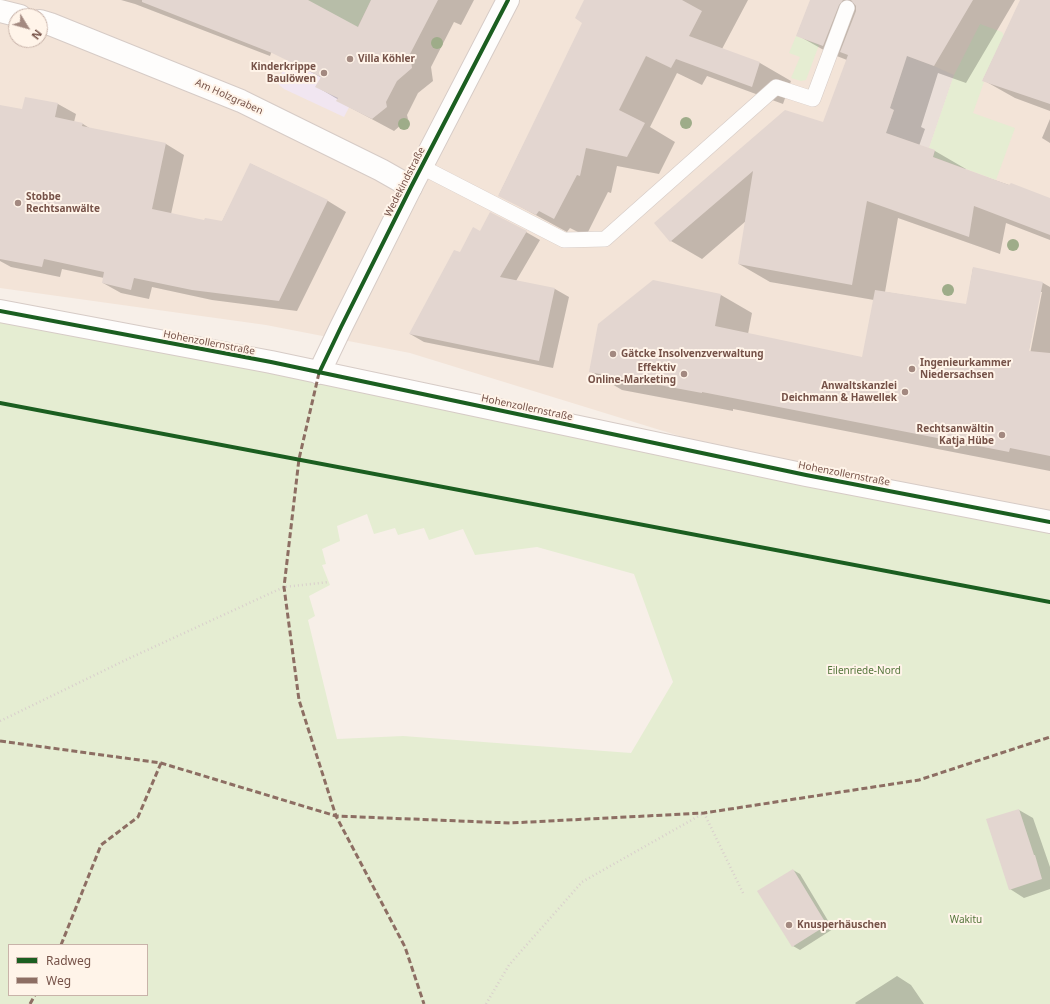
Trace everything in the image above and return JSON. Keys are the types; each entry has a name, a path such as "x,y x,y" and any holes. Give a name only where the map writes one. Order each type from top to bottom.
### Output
{"street":[{"name":"Wedekindstraße","path":"320,373 341,327 411,187 508,0"},
{"name":"Am Holzgraben","path":"48,23 241,101 381,170 411,187"},
{"name":"Hohenzollernstraße","path":"0,311 320,373 806,475 1050,522"}],"lane":[{"path":"422,167 564,240 605,239 776,87 813,99 847,8"}],"path":[{"path":"0,721 284,587 329,582"},
{"path":"486,1004 509,965 582,882 704,813 744,895"}],"shaded area":[{"path":"0,0 1050,0 1050,522 806,475 410,353 266,325 0,288"},
{"path":"877,45 954,75 929,148 886,133 894,110 890,108 904,64"},
{"name":"Kinderkrippe Baulöwen","path":"291,56 371,65 344,117 284,89 279,85 277,82"}],"green space":[{"path":"308,0 371,0 355,32"},
{"path":"980,24 1002,32 1007,41 998,61 989,67 982,81 984,82 973,113 1015,128 996,180 933,157 935,150 929,148 954,75"},
{"path":"796,36 819,45 806,80 801,81 791,78 800,57 789,53"},
{"name":"Eilenriede-Nord","path":"0,311 1050,522 1050,1004 0,1004","holes":["367,514 374,534 395,528 398,535 424,528 429,540 463,529 475,555 537,547 634,574 673,682 631,753 403,736 337,739 308,620 315,616 309,596 330,585 322,565 326,564 322,549 340,541 337,526"]}],"building":[{"name":"Villa Köhler","path":"142,0 308,0 358,27 371,0 438,0 410,54 412,68 397,81 386,102 387,107 372,119 336,101 338,98 315,87 321,77 272,53 142,2"},
{"path":"584,0 682,0 702,11 689,36 760,62 752,87 676,59 671,68 646,56 619,110 645,123 627,157 586,148 580,176 577,175 554,219 539,211 536,215 498,196 582,23 575,18"},
{"path":"810,0 843,0 839,5 823,46 796,36"},
{"path":"851,0 973,0 934,66 907,56 890,108 894,110 886,133 935,150 933,157 1009,185 1011,183 1050,198 1050,235 974,206 969,237 867,201 852,285 738,264 753,171 670,242 654,223 785,110 823,122 848,55 840,52 856,11 856,6"},
{"path":"1020,0 1050,0 1050,104 982,81"},
{"path":"25,97 58,103 55,117 83,123 82,126 166,143 152,209 204,220 205,218 222,221 250,163 328,200 279,301 192,290 134,278 131,290 102,283 104,272 44,259 42,267 0,259 0,105 22,109"},
{"path":"490,212 527,231 500,277 555,288 539,361 409,334 454,250 460,252 473,227 480,231"},
{"path":"973,267 1043,282 1029,351 1050,353 1050,456 1010,448 1009,452 702,392 589,372 598,324 653,280 721,294 715,326 862,357 875,290 966,304"},
{"path":"1019,809 1042,879 1009,890 986,819"},
{"path":"793,869 827,925 792,947 757,891"}],"marked path":[{"path":"319,373 299,459 284,587 299,700 336,816 405,947 424,1004"},
{"path":"0,741 161,763 336,816 510,823 704,813 919,780 1050,737"},
{"path":"61,944 101,845 138,817 161,763"},
{"path":"30,1004 34,996"}],"cycle path":[{"path":"319,373 411,187 508,0"},
{"path":"0,311 271,362 806,475 1050,522"},
{"path":"0,403 1050,602"}],"place":[{"name":"Villa Köhler","path":"350,59"},
{"name":"Kinderkrippe Baulöwen","path":"324,73"},
{"name":"Stobbe Rechtsanwälte","path":"18,203"},
{"name":"Gätcke Insolvenzverwaltung","path":"613,354"},
{"name":"Ingenieurkammer Niedersachsen","path":"912,369"},
{"name":"Effektiv Online-Marketing","path":"684,374"},
{"name":"Anwaltskanzlei Deichmann & Hawellek","path":"905,392"},
{"name":"Rechtsanwältin Katja Hübe","path":"1002,435"},
{"name":"Knusperhäuschen","path":"789,925"}],"park label":[{"name":"Wakitu","path":"966,920"}]}
